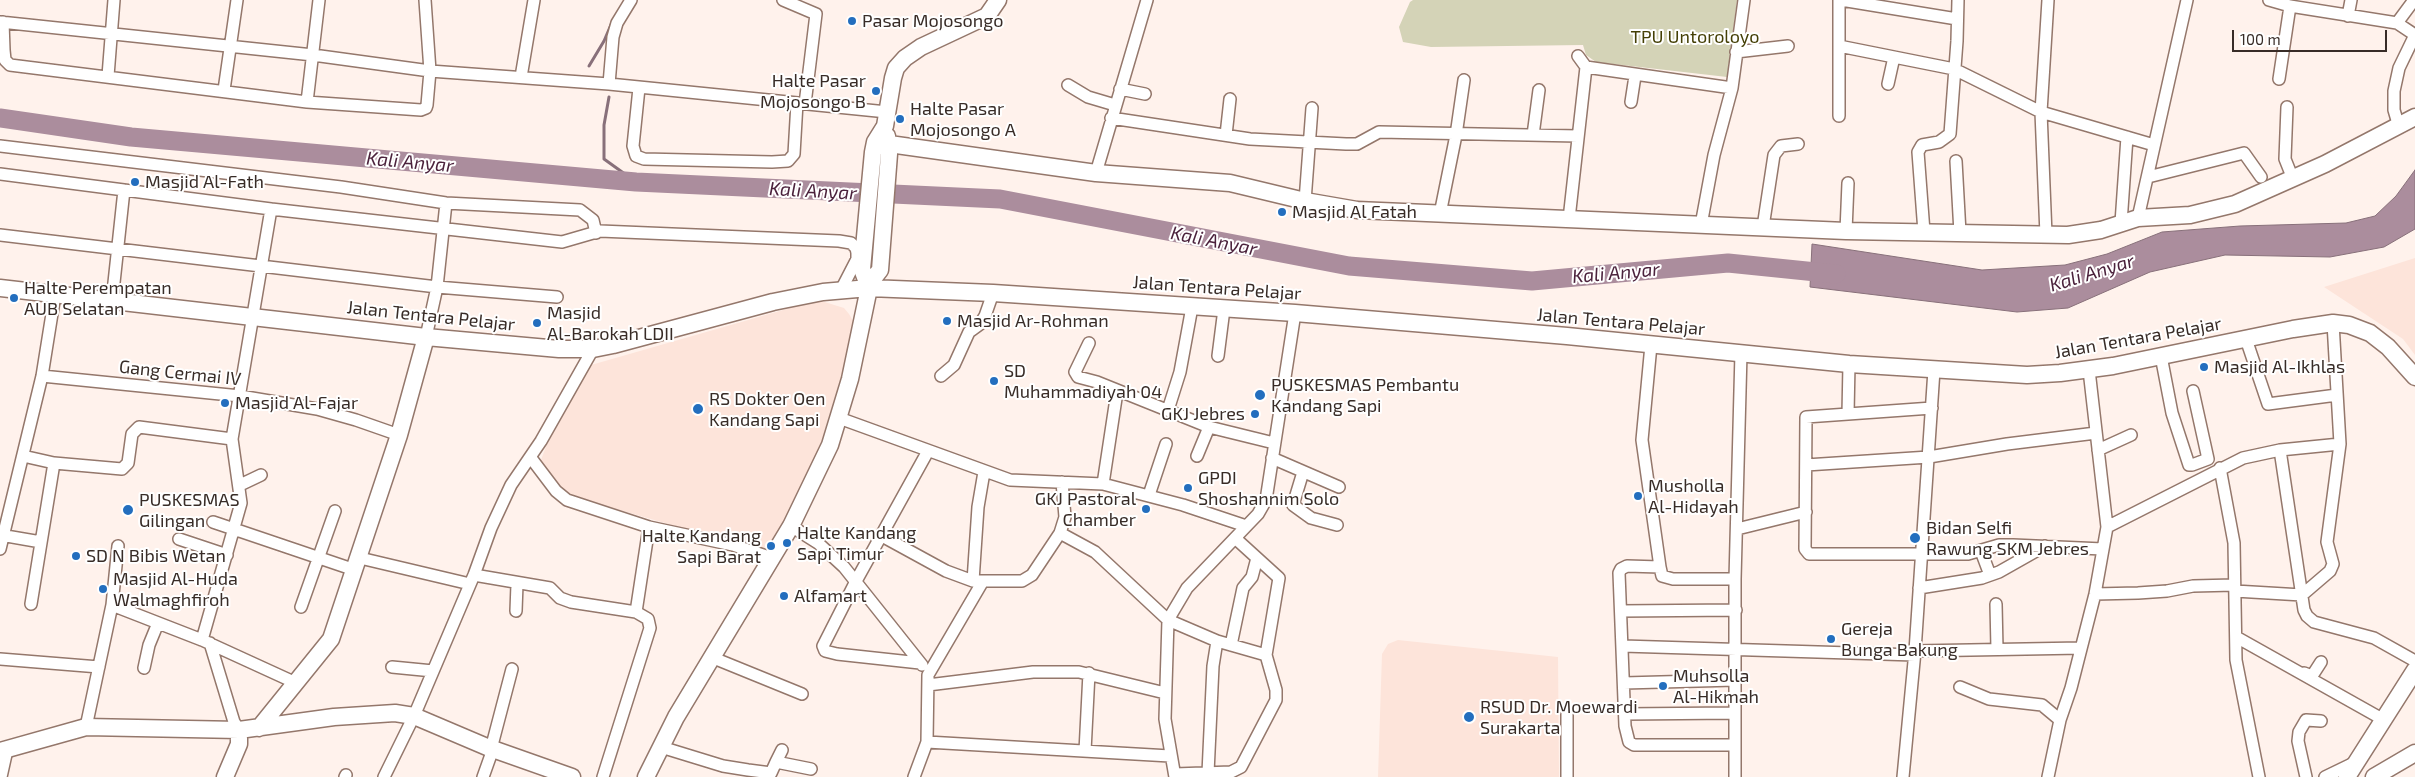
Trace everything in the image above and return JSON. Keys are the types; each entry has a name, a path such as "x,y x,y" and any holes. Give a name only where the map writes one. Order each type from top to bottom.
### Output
{"main road":[{"path":"869,286 862,269 892,78 896,68 905,58 921,47 977,22 992,11 998,0"},
{"path":"881,148 1096,173 1230,183 1305,201 1357,210 1763,228 2046,236 2086,233 2138,218 2212,212 2293,179 2399,127 2415,117"},
{"path":"646,777 676,717 772,558 813,484 839,418 850,379 869,286 880,270 881,148"},
{"name":"Jalan Tentara Pelajar","path":"0,288 533,348 593,348 773,302 869,286 1295,313 1849,364 2027,375 2089,370 2333,323 2349,325 2370,333 2388,348 2415,377"},
{"path":"259,728 332,639 399,435 426,337"},
{"path":"2347,777 2415,670"},
{"path":"4,750 86,727 239,730 367,714 394,713 414,716 492,749 572,777"},
{"path":"225,777 238,744 239,730"},
{"path":"2374,777 2415,753"}],"street":[{"path":"108,76 114,0"},
{"path":"224,90 237,0"},
{"path":"307,102 318,0"},
{"path":"425,0 430,71 427,105 424,110 307,102 8,64 4,50 2,22 313,55 430,71 609,84 801,104 886,119"},
{"path":"520,77 534,0"},
{"path":"609,84 613,37 617,23 631,0"},
{"path":"639,88 633,146 636,156 644,159 788,161 794,154 816,14 782,0"},
{"path":"1096,173 1146,2 1134,0"},
{"path":"1701,225 1714,155 1732,88 1744,0"},
{"path":"1839,116 1840,0 1880,3 1957,18"},
{"path":"1924,232 1918,152 1922,145 1939,142 1950,134 1958,0"},
{"path":"2046,236 2041,112 2048,0"},
{"path":"2138,218 2187,0"},
{"path":"2271,0 2290,6 2397,23 2415,35 2399,68 2394,91 2394,110 2399,127"},
{"path":"2348,16 2351,0"},
{"path":"2397,23 2414,0"},
{"path":"2279,80 2290,6"},
{"path":"1736,52 1788,46"},
{"path":"1839,46 1954,69 2041,112 2154,145"},
{"path":"1569,219 1586,67 1578,56"},
{"path":"1888,84 1894,57"},
{"path":"1586,67 1635,76 1732,88"},
{"path":"1631,102 1635,76"},
{"path":"1440,214 1456,136 1464,80"},
{"path":"1068,85 1088,97 1115,105"},
{"path":"1120,89 1146,94"},
{"path":"1533,135 1539,90"},
{"path":"1226,135 1230,99"},
{"path":"2287,107 2285,159 2293,179"},
{"path":"1305,201 1312,108"},
{"path":"1111,118 1226,135 1357,144 1379,132 1456,136 1578,136"},
{"path":"2121,223 2127,137"},
{"path":"1763,228 1774,155 1781,146 1798,144"},
{"path":"0,146 341,186 446,203 580,210 593,220 596,233"},
{"path":"2148,177 2244,153 2261,177"},
{"path":"1956,161 1960,233"},
{"path":"0,174 271,210 372,219 445,230 562,242 600,231 839,241 851,243 856,248 857,259 841,290"},
{"path":"1846,231 1848,183"},
{"path":"112,301 124,190"},
{"path":"426,337 437,287 445,230 446,203"},
{"path":"239,730 234,722 206,642 241,503 240,485 232,439 271,210"},
{"path":"0,235 437,287 557,297"},
{"path":"941,376 954,365 966,336 985,316 993,293"},
{"path":"0,549 42,376 55,295"},
{"path":"1168,410 1180,372 1192,307"},
{"path":"1218,356 1224,309"},
{"path":"1235,538 1279,578 1266,655 1276,690 1274,707 1241,767 1231,772 1175,775 1170,756 1165,719 1168,620 1187,588 1258,514 1266,500 1295,313"},
{"path":"2095,594 2167,591 2193,586 2302,595 2322,579 2332,564 2327,542 2340,444 2333,323"},
{"path":"2246,339 2268,404 2337,395"},
{"path":"1089,343 1075,372 1076,376 1097,382 1117,392 1168,410 1209,428 1274,443"},
{"path":"1652,345 1642,440 1662,576 1673,579 1735,579"},
{"path":"384,777 414,716 472,579 491,528 511,485 531,458 593,348"},
{"path":"1735,777 1735,579 1741,353"},
{"path":"2161,356 2172,413 2190,465 2192,466 2208,459 2193,391"},
{"path":"1848,414 1849,364"},
{"path":"1903,777 1920,588 1934,370"},
{"path":"2048,777 2060,720 2095,594 2107,527 2089,370"},
{"name":"Gang Cermai IV","path":"42,376 240,396 317,410 356,420 399,435"},
{"path":"1103,484 1117,392"},
{"path":"1932,408 1806,417 1806,549 1808,554 1922,552 1968,554 1999,545 2103,549"},
{"path":"839,418 1010,480 1103,484 1148,495 1246,526"},
{"path":"22,456 54,463 122,469 128,463 132,434 138,427 232,439"},
{"path":"1197,456 1209,428"},
{"path":"1806,465 1929,457 1967,449 2096,433"},
{"path":"2098,450 2131,435"},
{"path":"1148,495 1166,444"},
{"path":"2107,527 2243,458 2280,450 2340,444"},
{"path":"2280,450 2304,610 2314,622 2374,638 2415,661"},
{"path":"920,663 837,654 824,649 824,641 928,451"},
{"path":"531,458 556,491 567,500 649,527 733,545 772,558"},
{"path":"1272,458 1339,487"},
{"path":"31,604 54,463"},
{"path":"2220,468 2234,542 2234,588 2238,638 2236,660 2259,777"},
{"path":"914,777 926,742 928,680 978,581 978,507 984,472"},
{"path":"1303,472 1293,505 1311,518 1337,525"},
{"path":"240,485 261,475"},
{"path":"882,536 946,571 978,581 1015,582 1028,578 1060,533 1065,517 1062,482"},
{"path":"301,607 335,510"},
{"path":"1737,529 1806,512"},
{"path":"213,522 319,558 550,588 560,598 571,602 636,612 648,619 650,628 603,777"},
{"path":"790,526 824,549 856,581 920,663 928,680"},
{"path":"636,612 649,527"},
{"path":"1060,533 1095,552 1168,620 1217,641 1266,655"},
{"path":"2,536 42,542"},
{"path":"178,539 227,555"},
{"path":"86,727 112,605 118,546"},
{"path":"1920,588 1960,583 1990,575 2045,546"},
{"path":"1981,551 1990,575"},
{"path":"1231,645 1236,609 1243,588 1252,577 1257,558"},
{"path":"1660,567 1627,566 1621,569 1625,714 1629,742 1634,745 1734,745"},
{"path":"516,611 517,584"},
{"path":"1996,604 1997,649"},
{"path":"112,605 206,642 296,684"},
{"path":"1621,611 1736,610"},
{"path":"144,668 158,623"},
{"path":"2238,638 2384,720"},
{"path":"1208,773 1213,666 1217,641"},
{"path":"1623,646 1915,653 1997,649 2081,648"},
{"path":"711,657 802,694"},
{"path":"0,659 99,667"},
{"path":"2296,671 2298,670 2312,676 2320,662"},
{"path":"392,666 433,671"},
{"path":"483,777 512,669"},
{"path":"928,680 1033,672 1089,673 1165,693"},
{"path":"1085,751 1089,673"},
{"path":"1624,683 1735,680"},
{"path":"1960,687 1989,699 2042,705 2060,720"},
{"path":"1566,712 1567,777"},
{"path":"1625,714 1734,714"},
{"path":"2306,777 2298,741 2299,732 2306,720 2321,721"},
{"path":"926,742 1170,756"},
{"path":"661,747 723,766 765,773 772,772 782,750"},
{"path":"1,777 4,750"},
{"path":"776,762 811,769"},
{"path":"2325,777 2356,762"}],"shaded area":[{"path":"2415,258 2415,355 2403,339 2324,287"},
{"name":"RS Dokter Oen Kandang Sapi","path":"818,300 844,308 849,314 853,321 852,341 819,449 770,553 567,495 551,480 541,460 547,444 591,365"},
{"name":"RSUD Dr. Moewardi Surakarta","path":"1398,640 1558,657 1559,777 1378,777 1382,654 1388,644"}],"green space":[{"name":"TPU Untoroloyo","path":"1413,0 1737,0 1727,77 1596,62 1586,55 1583,45 1431,47 1403,42 1399,27 1410,2"}],"water":[{"path":"2415,170 2415,229 2384,247 2330,257 2225,255 2150,272 2068,308 2017,312 1810,287 1812,244 1982,270 2065,265 2107,254 2162,232 2240,226 2346,223 2375,216 2396,196"}],"waterway":[{"path":"589,66 604,41 613,20"},
{"path":"609,97 604,125 604,159 636,182"},
{"name":"Kali Anyar","path":"0,118 131,137 636,182 1000,199 1349,266 1532,281 1728,263 1836,274"}],"place":[{"name":"Pasar Mojosongo","path":"852,21"},
{"name":"Halte Pasar Mojosongo B","path":"876,91"},
{"name":"Halte Pasar Mojosongo A","path":"900,119"},
{"name":"Masjid Al-Fath","path":"135,182"},
{"name":"Masjid Al Fatah","path":"1282,212"},
{"name":"Halte Perempatan AUB Selatan","path":"14,298"},
{"name":"Masjid Ar-Rohman","path":"947,321"},
{"name":"Masjid Al-Barokah LDII","path":"537,323"},
{"name":"Masjid Al-Ikhlas","path":"2204,367"},
{"name":"SD Muhammadiyah 04","path":"994,381"},
{"name":"PUSKESMAS Pembantu Kandang Sapi","path":"1260,395"},
{"name":"Masjid Al-Fajar","path":"225,403"},
{"name":"RS Dokter Oen Kandang Sapi","path":"698,409"},
{"name":"GKJ Jebres","path":"1255,414"},
{"name":"GPDI Shoshannim Solo","path":"1188,488"},
{"name":"Musholla Al-Hidayah","path":"1638,496"},
{"name":"GKJ Pastoral Chamber","path":"1146,509"},
{"name":"PUSKESMAS Gilingan","path":"128,510"},
{"name":"Bidan Selfi Rawung SKM Jebres","path":"1915,538"},
{"name":"Halte Kandang Sapi Timur","path":"787,543"},
{"name":"Halte Kandang Sapi Barat","path":"771,546"},
{"name":"SD N Bibis Wetan","path":"76,556"},
{"name":"Masjid Al-Huda Walmaghfiroh","path":"103,589"},
{"name":"Alfamart","path":"784,596"},
{"name":"Gereja Bunga Bakung","path":"1831,639"},
{"name":"Muhsolla Al-Hikmah","path":"1663,686"},
{"name":"RSUD Dr. Moewardi Surakarta","path":"1469,717"}]}
